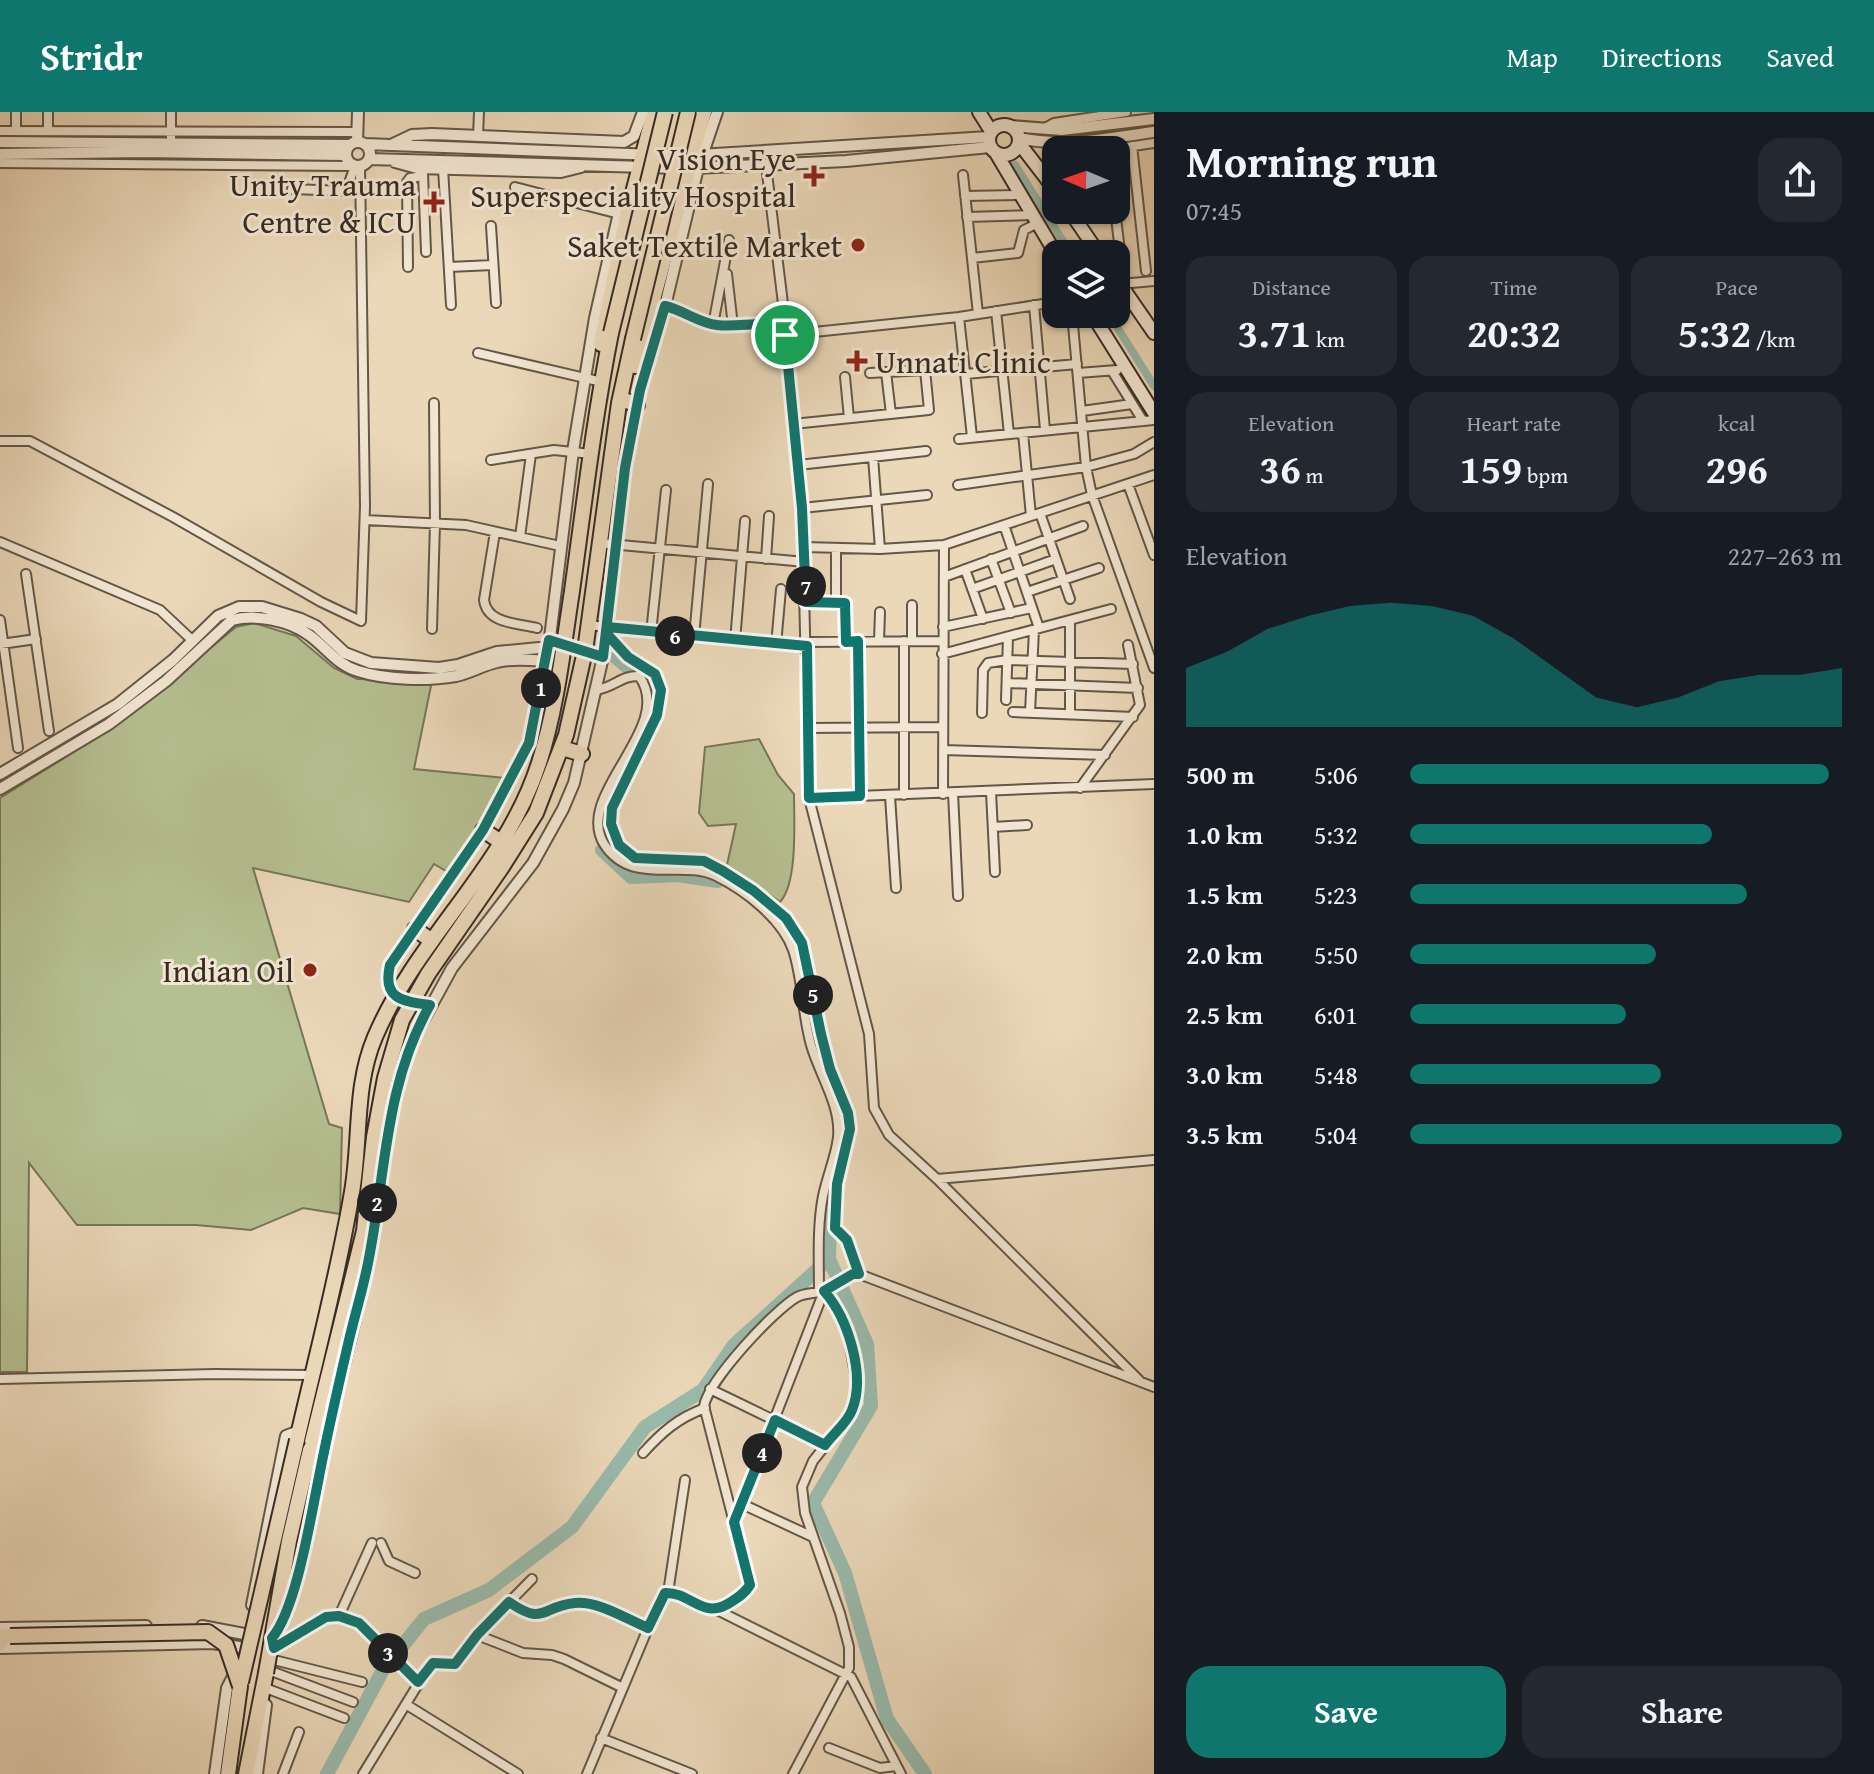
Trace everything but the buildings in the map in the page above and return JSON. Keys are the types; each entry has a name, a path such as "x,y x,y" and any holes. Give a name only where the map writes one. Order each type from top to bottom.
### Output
{"highway":[{"path":"610,340 601,345 623,215 654,112"},
{"path":"246,1774 289,1541 310,1450 312,1375 353,1189 364,1072 373,1041 394,996 522,807 564,645 602,382 665,112"},
{"path":"228,1774 240,1686 364,1231 374,1137 385,1078 402,1020 536,813 562,748 585,651 620,401 688,112"},
{"path":"620,401 627,391 644,340 695,162 704,112"},
{"path":"620,401 637,405"},
{"path":"605,498 621,500"},
{"path":"555,590 571,592"},
{"path":"562,748 582,754"},
{"path":"483,830 501,842"},
{"path":"415,929 432,941"},
{"path":"2,1639 208,1632 236,1650 240,1686"}],"main road":[{"path":"979,112 992,142 1048,240"},
{"path":"997,112 1042,170"},
{"path":"992,142 1007,125"},
{"path":"992,142 1006,155 1012,153 1019,141"},
{"path":"1130,297 1154,333"},
{"path":"1101,328 1154,413"}],"street":[{"path":"16,112 16,130"},
{"path":"48,112 48,130"},
{"path":"171,112 171,142"},
{"path":"0,441 30,441 173,517 321,602 361,621 365,520 359,164 355,144 358,112"},
{"path":"478,136 479,112"},
{"path":"392,145 412,135 624,142 634,136 643,112"},
{"path":"257,1774 271,1654 304,1553 310,1435 368,1266 385,1139 396,1088 412,1041 430,1005 452,968 533,863 563,809 582,754 603,657 621,500 637,405 665,306 695,162 717,112"},
{"path":"1041,130 1054,123 1102,113 1126,112"},
{"path":"1007,125 1062,130 1154,119"},
{"path":"0,131 171,130 355,144 369,151 346,191 292,189"},
{"path":"1114,136 1154,132"},
{"path":"1019,141 1042,143"},
{"path":"0,142 392,145 766,165 846,161 992,142"},
{"path":"695,162 992,142"},
{"path":"1146,271 1132,146 1154,143"},
{"path":"0,154 355,144"},
{"path":"0,163 359,164 382,158 591,164 641,160"},
{"path":"382,158 423,172"},
{"path":"408,267 407,182 410,178 443,168 561,172 591,164"},
{"path":"766,165 786,332 802,508 809,798 869,1034 874,1108 889,1135 1139,1380"},
{"path":"443,168 451,305"},
{"path":"423,172 426,252"},
{"path":"963,175 978,314"},
{"path":"430,1005 411,1003 394,996 388,986 390,965 483,830 529,743 539,734 573,451 595,318 623,215 515,187"},
{"path":"965,196 1022,195"},
{"path":"967,217 1036,219"},
{"path":"972,258 1018,253 1024,230 1036,219"},
{"path":"491,226 496,303"},
{"path":"713,325 729,240"},
{"path":"449,267 493,265"},
{"path":"726,266 733,326"},
{"path":"1130,282 1154,281"},
{"path":"665,306 680,309 713,325 774,323 786,332 959,317 1042,304"},
{"path":"1034,305 1045,430"},
{"path":"996,311 1009,434"},
{"path":"959,317 972,437"},
{"path":"1074,328 1086,467 1092,495 1154,668"},
{"path":"478,353 602,382"},
{"path":"966,374 1040,367 1127,370"},
{"path":"793,424 929,410 925,370 870,373"},
{"path":"1112,371 1143,421"},
{"path":"886,372 891,414"},
{"path":"845,377 849,418"},
{"path":"432,629 434,403"},
{"path":"1082,411 1132,404"},
{"path":"959,439 1154,420"},
{"path":"1023,433 1027,476 1036,514 1049,538 1070,599"},
{"path":"958,485 1086,467 1134,454 1154,442"},
{"path":"491,460 573,451 591,454"},
{"path":"798,465 926,451"},
{"path":"520,537 531,454"},
{"path":"873,457 880,549"},
{"path":"804,547 880,549 944,545 1154,475"},
{"path":"694,637 708,484"},
{"path":"1128,484 1154,555"},
{"path":"651,633 666,490"},
{"path":"802,508 927,495"},
{"path":"766,559 769,516"},
{"path":"365,520 466,525 560,546"},
{"path":"735,641 745,521"},
{"path":"1144,526 1154,522"},
{"path":"1004,525 1037,629 1030,712"},
{"path":"944,577 1083,526"},
{"path":"495,532 485,609 493,618 537,628"},
{"path":"0,542 160,610 193,641"},
{"path":"599,543 805,562"},
{"path":"944,545 943,750 958,896"},
{"path":"836,548 836,602"},
{"path":"991,559 1011,613"},
{"path":"972,589 1056,559"},
{"path":"1027,592 1099,568"},
{"path":"965,569 983,619"},
{"path":"26,574 49,731"},
{"path":"776,645 781,589"},
{"path":"806,602 845,603 846,642"},
{"path":"904,795 904,727 912,605"},
{"path":"0,774 118,704 228,610 262,607 280,611 316,626 345,653 371,663 439,668 497,652 549,644 564,645 603,657"},
{"path":"943,627 1032,608"},
{"path":"942,654 1111,609"},
{"path":"879,641 880,612"},
{"path":"0,789 109,724 166,681 232,620 242,617 266,619 307,633 342,665 376,674 454,676 497,662 546,661"},
{"path":"0,620 18,748"},
{"path":"1070,620 1070,714"},
{"path":"589,625 606,630 776,645 943,641"},
{"path":"606,630 628,657 655,674 661,690 657,715 612,808 611,824 619,845 635,858 704,861 723,871 754,891 786,918 802,943 830,1069 848,1113 850,1129 837,1184 835,1228 847,1240 856,1274"},
{"path":"1006,700 1008,637"},
{"path":"2,644 36,639"},
{"path":"858,641 860,796"},
{"path":"1080,788 1140,705 1128,645"},
{"path":"982,713 984,665 1007,660 1133,664"},
{"path":"596,690 609,688 627,676 639,676 646,685 648,704 642,724 602,805 599,824 603,843 620,859 639,868 713,874 744,893 766,912 792,948 811,1047 837,1117 838,1138 823,1197 818,1242 823,1291 734,1522"},
{"path":"1007,683 1138,688"},
{"path":"1013,712 1133,717"},
{"path":"808,728 943,727"},
{"path":"943,750 1105,755"},
{"path":"809,798 1154,784"},
{"path":"991,792 995,872"},
{"path":"890,796 896,888"},
{"path":"993,827 1027,825"},
{"path":"937,1179 1154,1160"},
{"path":"717,1610 743,1594 750,1585 705,1408 706,1397 739,1351 790,1301 806,1293 823,1291 856,1274 1154,1387"},
{"path":"793,1774 847,1674 849,1647 805,1513 802,1487 813,1461 852,1412 857,1385 847,1329 838,1307 823,1291"},
{"path":"0,1379 312,1375"},
{"path":"710,1389 825,1445"},
{"path":"643,1453 681,1417 705,1408"},
{"path":"215,1774 227,1688 236,1650 246,1632 286,1436 310,1435"},
{"path":"668,1593 685,1480"},
{"path":"742,1504 813,1537"},
{"path":"339,1616 366,1557 377,1543 389,1561 415,1573"},
{"path":"366,1557 376,1560"},
{"path":"363,1774 418,1682 433,1663 455,1664 477,1635 532,1579"},
{"path":"587,1774 661,1597 668,1593 717,1610 847,1674 858,1688 899,1770 884,1771 829,1748"},
{"path":"509,1602 528,1615 538,1615 574,1603 590,1605 648,1628"},
{"path":"236,1650 249,1661 260,1663 326,1617 339,1616 359,1623 418,1682"},
{"path":"2,1639 210,1626 246,1632 263,1630 271,1654 353,1702"},
{"path":"477,1635 523,1653 564,1659 623,1688"},
{"path":"271,1654 362,1682"},
{"path":"268,1689 344,1718"},
{"path":"407,1705 518,1774"},
{"path":"283,1774 299,1732"},
{"path":"601,1738 692,1774"}],"green space":[{"path":"254,623 296,636 334,668 357,679 432,681 414,769 506,778 451,874 434,864 409,902 253,868 329,1124 342,1128 340,1214 303,1208 251,1230 196,1225 77,1225 29,1163 27,1372 0,1372 0,798 114,727 236,627"},
{"path":"759,739 778,775 794,794 792,867 786,893 780,902 727,865 736,824 708,826 699,813 705,747"}],"waterway":[{"path":"1015,165 1062,240"},
{"path":"1118,328 1154,386"},
{"path":"613,655 632,671"},
{"path":"603,830 604,806 656,709 651,688"},
{"path":"602,850 631,877 677,875 718,881"},
{"path":"783,919 802,952"},
{"path":"816,1018 817,1034 825,1056"},
{"path":"847,1128 831,1183 829,1259 867,1344 871,1406 813,1503 845,1573 887,1719 925,1774"},
{"path":"327,1774 383,1670 424,1619 489,1590 572,1527 645,1427 703,1390 734,1345 829,1259"}],"place":[{"name":"Vision Eye Superspeciality Hospital","path":"814,176"},
{"name":"Unity Trauma Centre & ICU","path":"434,202"},
{"name":"Saket Textile Market","path":"858,245"},
{"name":"Unnati Clinic","path":"857,361"},
{"name":"Indian Oil","path":"310,970"}],"route":[{"path":"665,306 680,309 713,325 774,323 786,328 785,335 802,508 806,602 845,603 846,642 858,641 860,796 809,798 807,646 607,627 606,633 628,657 655,674 661,690 657,715 612,808 611,824 619,845 635,858 704,861 723,871 754,891 786,918 802,943 830,1069 848,1113 850,1129 837,1184 835,1228 847,1240 859,1274 853,1274 824,1291 838,1307 847,1329 857,1385 852,1412 825,1445 775,1420 734,1522 750,1585 743,1594 721,1609 712,1610 665,1593 648,1628 590,1605 574,1603 538,1615 528,1615 509,1602 477,1635 455,1664 433,1663 418,1682 359,1623 339,1616 326,1617 274,1648 272,1638 282,1620 304,1553 342,1367 368,1266 385,1139 396,1088 412,1041 430,1005 411,1003 394,996 388,986 390,965 468,854 504,794 529,743 549,640 603,657 625,468 640,390 665,306"}]}
